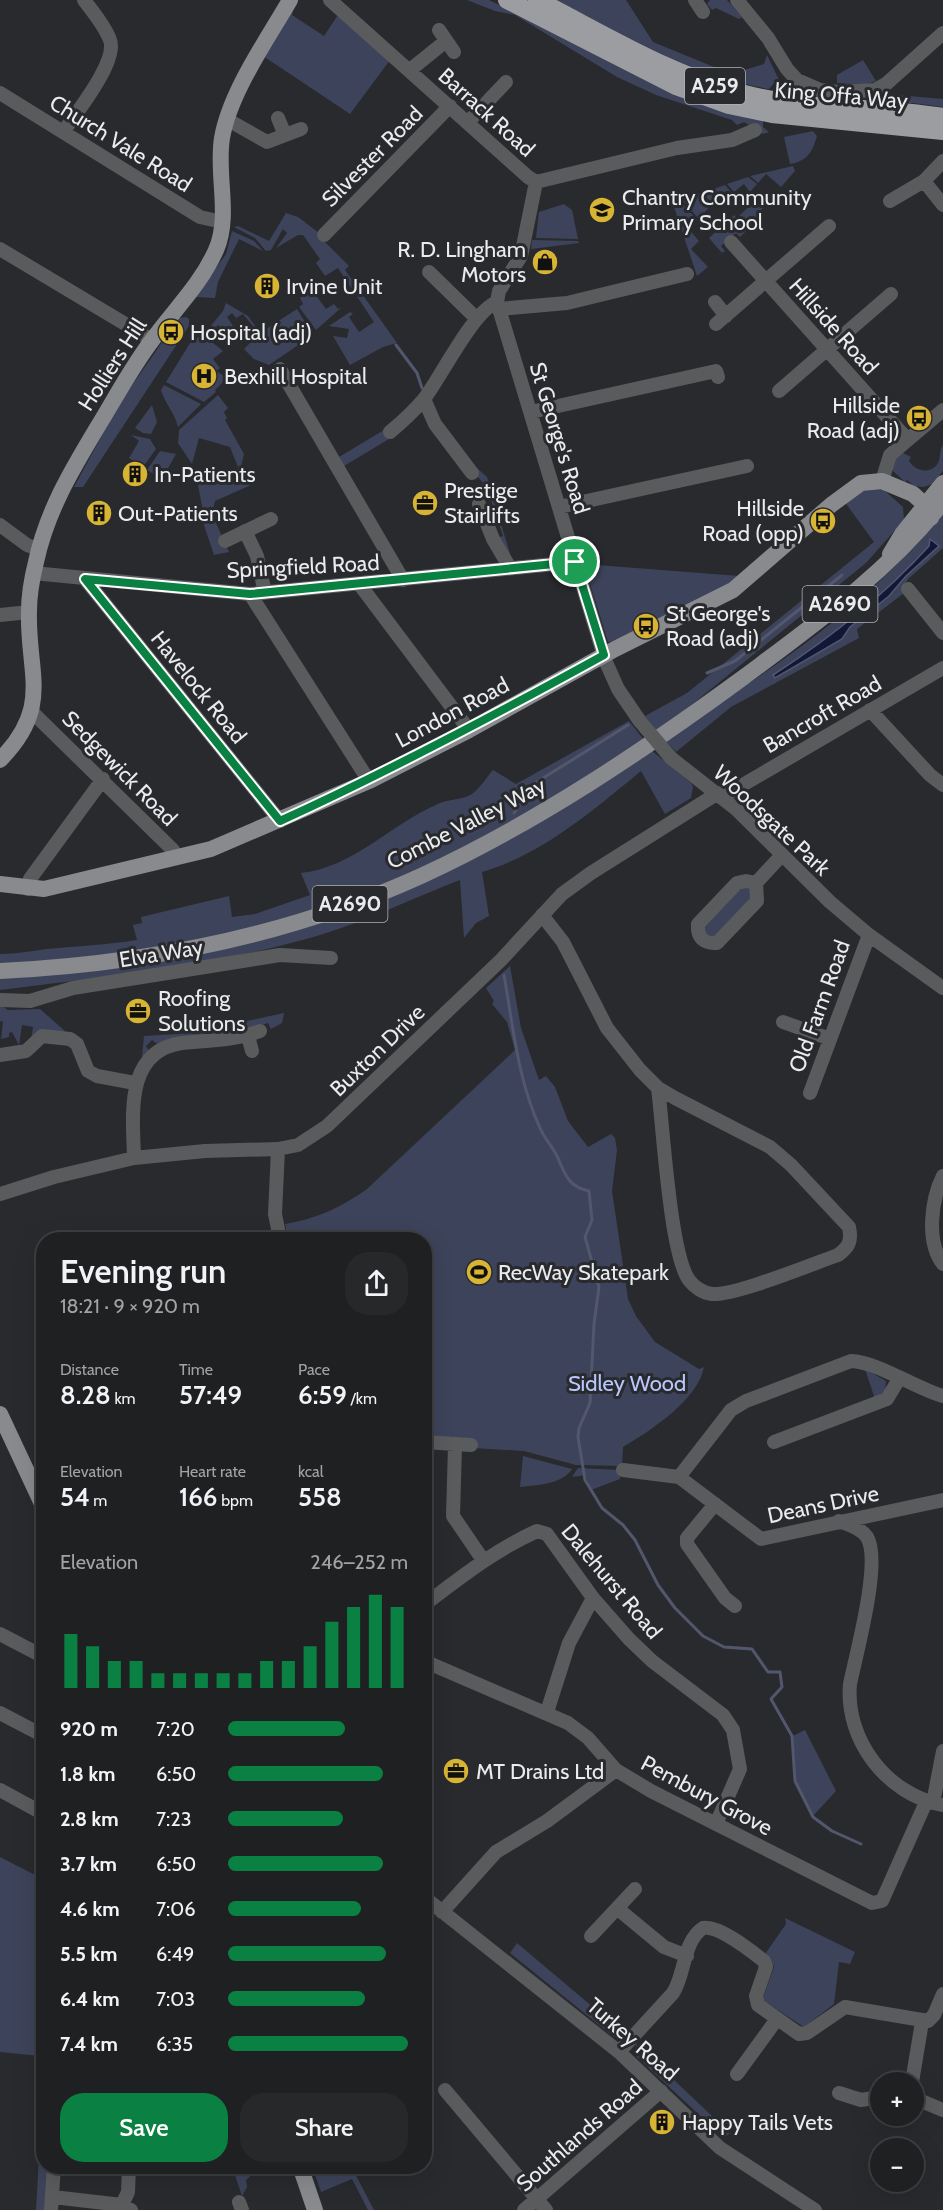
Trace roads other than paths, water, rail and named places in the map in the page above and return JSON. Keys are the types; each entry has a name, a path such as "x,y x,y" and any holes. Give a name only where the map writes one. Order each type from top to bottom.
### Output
{"highway":[{"name":"King Offa Way","path":"507,0 676,86 729,105 793,117 943,130"},
{"name":"King Offa Way","path":"537,0 681,73 732,92 794,103 943,117"}],"main road":[{"name":"Holliers Hill","path":"0,760 12,746 31,711 35,689 28,612 38,549 60,492 152,340 182,304 209,265 218,247 222,222 222,151 228,120 260,51 290,0"},
{"name":"London Road","path":"0,884 28,889 44,889 176,858 234,841 280,821 369,781 469,730 604,655 733,590 852,487 869,480 889,485"},
{"name":"Combe Valley Way","path":"0,971 94,964 206,945 266,931 332,910 420,876 511,830 649,743 826,616 885,562 924,512 943,483"},
{"path":"889,485 924,512"},
{"name":"Combe Valley Way","path":"924,512 943,502"},
{"path":"0,1413 36,1491"},
{"path":"303,2174 315,2210"}],"street":[{"path":"64,131 111,57 110,40 84,0"},
{"name":"Barrack Road","path":"330,0 536,182 676,148 732,140 748,130"},
{"path":"737,0 768,38 787,69 797,80 820,90 839,92 875,90 886,84 943,33"},
{"path":"410,70 446,41"},
{"path":"468,123 506,83"},
{"name":"Church Vale Road","path":"0,93 200,217 222,222"},
{"name":"Silvester Road","path":"324,235 450,106"},
{"path":"278,118 285,135"},
{"path":"228,120 263,141 272,141 301,129"},
{"path":"890,201 924,181 943,161"},
{"path":"924,181 943,205"},
{"path":"498,306 499,291 521,256 536,182"},
{"path":"715,302 721,320 829,226"},
{"name":"Hillside Road","path":"731,242 906,438"},
{"path":"0,249 152,340"},
{"path":"429,272 477,319"},
{"path":"390,432 424,399 477,319 490,305 567,303 687,274"},
{"path":"779,391 891,294"},
{"name":"St George's Road","path":"498,306 604,655"},
{"path":"280,369 403,580"},
{"path":"531,412 716,371 718,377"},
{"path":"424,399 435,424 472,473"},
{"path":"889,485 890,454 906,438 943,410"},
{"path":"559,507 747,466"},
{"path":"479,504 493,539 510,568"},
{"path":"225,541 271,519"},
{"path":"0,525 27,545 38,549"},
{"path":"245,531 257,556 265,593"},
{"name":"Springfield Road","path":"33,573 250,594 360,585 575,562"},
{"name":"Havelock Road","path":"85,579 280,821"},
{"path":"360,585 469,730"},
{"path":"908,589 943,633"},
{"path":"250,594 369,781"},
{"path":"0,615 28,612"},
{"name":"Woodsgate Park","path":"604,655 618,689 639,720 671,758 720,795 781,856 868,935 943,988"},
{"name":"Bancroft Road","path":"720,795 943,668"},
{"path":"870,710 930,775 943,785"},
{"name":"Sedgewick Road","path":"31,711 103,779 173,850 176,858"},
{"path":"28,889 30,879 103,779"},
{"name":"Buxton Drive","path":"0,1194 54,1177 134,1158 205,1151 278,1149 298,1145 327,1126 501,960 562,894 591,873 720,795"},
{"path":"756,883 746,881 737,883 698,924 697,933 702,940 710,944 717,943 757,901 756,883 781,856"},
{"path":"542,915 563,942 607,1028 619,1046 658,1088 770,1147 792,1165 849,1227 851,1237 846,1249 838,1255 731,1291 707,1293 693,1286 688,1279 677,1246 658,1088"},
{"name":"Old Farm Road","path":"810,1093 868,935"},
{"name":"Elva Way","path":"0,1000 30,1001 73,988 280,955 331,958"},
{"path":"783,1022 830,1039"},
{"path":"134,1158 135,1083 154,1054 168,1047 254,1034 252,1051"},
{"path":"6,1050 26,1051 42,1036 70,1039 77,1044 83,1076 97,1076 135,1083"},
{"path":"278,1149 275,1214 279,1232"},
{"path":"943,1176 934,1200 934,1249 943,1264"},
{"path":"679,1477 731,1410 746,1401 851,1361 864,1361 899,1379 943,1396"},
{"path":"772,1442 887,1399 899,1379"},
{"path":"432,1443 455,1446 471,1445"},
{"path":"455,1446 453,1516 483,1560"},
{"name":"Deans Drive","path":"623,1470 679,1477 761,1539 943,1500"},
{"path":"715,1504 687,1538 687,1544 725,1598 735,1606"},
{"path":"868,1539 884,1512"},
{"path":"839,1521 855,1526 868,1539 872,1557 871,1576 850,1684 850,1711 867,1751 877,1767 909,1794 934,1803 943,1751"},
{"name":"Dalehurst Road","path":"432,1599 483,1560 516,1541 543,1531 550,1537 593,1598 652,1661 723,1715 733,1730 740,1769 716,1824"},
{"path":"547,1712 569,1643 593,1598"},
{"path":"0,1634 36,1653"},
{"name":"Pembury Grove","path":"432,1665 547,1712 568,1723 588,1738 616,1770 651,1791 876,1904 882,1901 934,1803"},
{"path":"0,1713 36,1732"},
{"path":"442,1912 496,1852 547,1821 616,1770"},
{"path":"0,1790 36,1810"},
{"path":"591,1936 608,1915 618,1909 635,1889"},
{"name":"Turkey Road","path":"432,1904 619,2052 720,2148 815,2210"},
{"path":"618,1909 659,1943 687,1956"},
{"path":"619,2052 678,1985 687,1956 699,1930 708,1927 728,1936 761,1959 766,1967 756,1996 757,2001 777,2019 803,2034 845,2007 922,2022 931,2018 943,1996"},
{"path":"737,2074 777,2019"},
{"path":"914,2072 922,2022"},
{"path":"736,2050 749,2059"},
{"path":"445,2090 541,2204"},
{"name":"Southlands Road","path":"524,2210 541,2204 661,2091"},
{"path":"839,2094 861,2100 870,2099"},
{"path":"861,2100 861,2115"},
{"path":"924,2102 943,2110"},
{"path":"54,2174 52,2204 127,2207 129,2174"}],"waterway":[{"path":"396,345 417,373 422,388"},
{"path":"707,673 735,661 842,575"},
{"path":"514,813 532,785 628,725"},
{"path":"504,975 521,1072 533,1110 542,1132 568,1179 576,1186 589,1191 592,1220 585,1237 599,1287 594,1324 590,1403 579,1428 578,1437 585,1480 602,1508 623,1525 635,1540 658,1585 675,1608 703,1636 724,1647 752,1649 768,1672 780,1672 782,1687 771,1699 792,1736 795,1781 813,1817 832,1831 861,1844"}],"place":[{"name":"Chantry Community Primary School","path":"602,210"},
{"name":"R. D. Lingham Motors","path":"545,262"},
{"name":"Irvine Unit","path":"267,286"},
{"name":"Hospital (adj)","path":"171,332"},
{"name":"Bexhill Hospital","path":"204,376"},
{"name":"Hillside Road (adj)","path":"919,418"},
{"name":"In-Patients","path":"135,474"},
{"name":"Prestige Stairlifts","path":"425,503"},
{"name":"Out-Patients","path":"99,513"},
{"name":"Hillside Road (opp)","path":"823,521"},
{"name":"St George's Road (adj)","path":"646,626"},
{"name":"Roofing Solutions","path":"138,1011"},
{"name":"RecWay Skatepark","path":"479,1272"},
{"name":"MT Drains Ltd","path":"456,1771"},
{"name":"Happy Tails Vets","path":"662,2122"}],"park label":[{"name":"Sidley Wood","path":"627,1383"}]}
